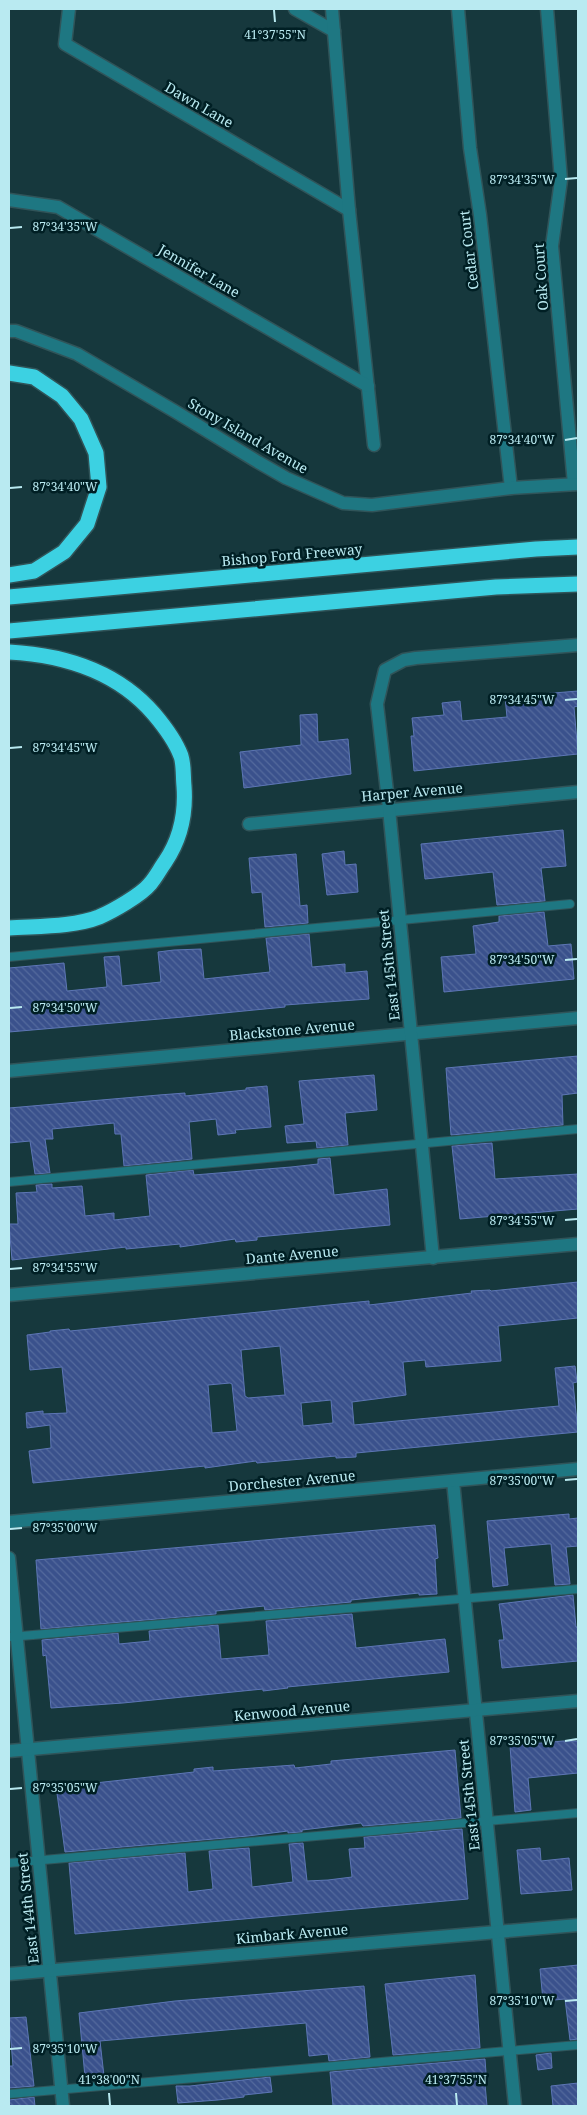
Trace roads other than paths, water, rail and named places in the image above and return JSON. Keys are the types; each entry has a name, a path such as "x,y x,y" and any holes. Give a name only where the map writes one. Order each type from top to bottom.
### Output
{"highway":[{"path":"9,373 34,377 62,396 81,419 96,453 99,487 87,524 64,552 34,570 9,574"},
{"name":"Bishop Ford Freeway","path":"9,598 536,549 578,547"},
{"path":"9,631 486,588 578,584"},
{"path":"9,652 26,653 73,662 112,678 143,701 168,730 181,757 184,792 183,819 174,848 149,886 99,917 79,921 9,928"}],"street":[{"name":"Dawn Lane","path":"70,9 65,44 349,210"},
{"path":"295,9 334,31"},
{"path":"332,9 349,210 374,445"},
{"name":"Cedar Court","path":"458,9 470,148 480,216 511,488"},
{"name":"Oak Court","path":"546,9 561,180 552,246 576,484"},
{"name":"Jennifer Lane","path":"9,200 58,208 368,386"},
{"name":"Stony Island Avenue","path":"9,330 77,354 286,478 343,503 372,505 511,488 576,484"},
{"name":"East 145th Street","path":"432,1258 389,809 377,704 385,670 404,660 416,658 578,645"},
{"name":"Harper Avenue","path":"249,824 578,792"},
{"name":"Blackstone Avenue","path":"9,1071 578,1018"},
{"name":"Dante Avenue","path":"9,1295 578,1244"},
{"name":"Dorchester Avenue","path":"9,1522 578,1469"},
{"name":"East 145th Street","path":"453,1481 515,2106"},
{"name":"East 144th Street","path":"9,1558 13,1637 28,1749 63,2106"},
{"name":"Kenwood Avenue","path":"9,1751 578,1701"},
{"name":"Kimbark Avenue","path":"9,1974 578,1925"}],"lane":[{"path":"9,957 570,904"},
{"path":"9,1182 578,1129"},
{"path":"13,1637 578,1589"},
{"path":"9,1862 578,1813"},
{"path":"9,2094 578,2045"}]}
